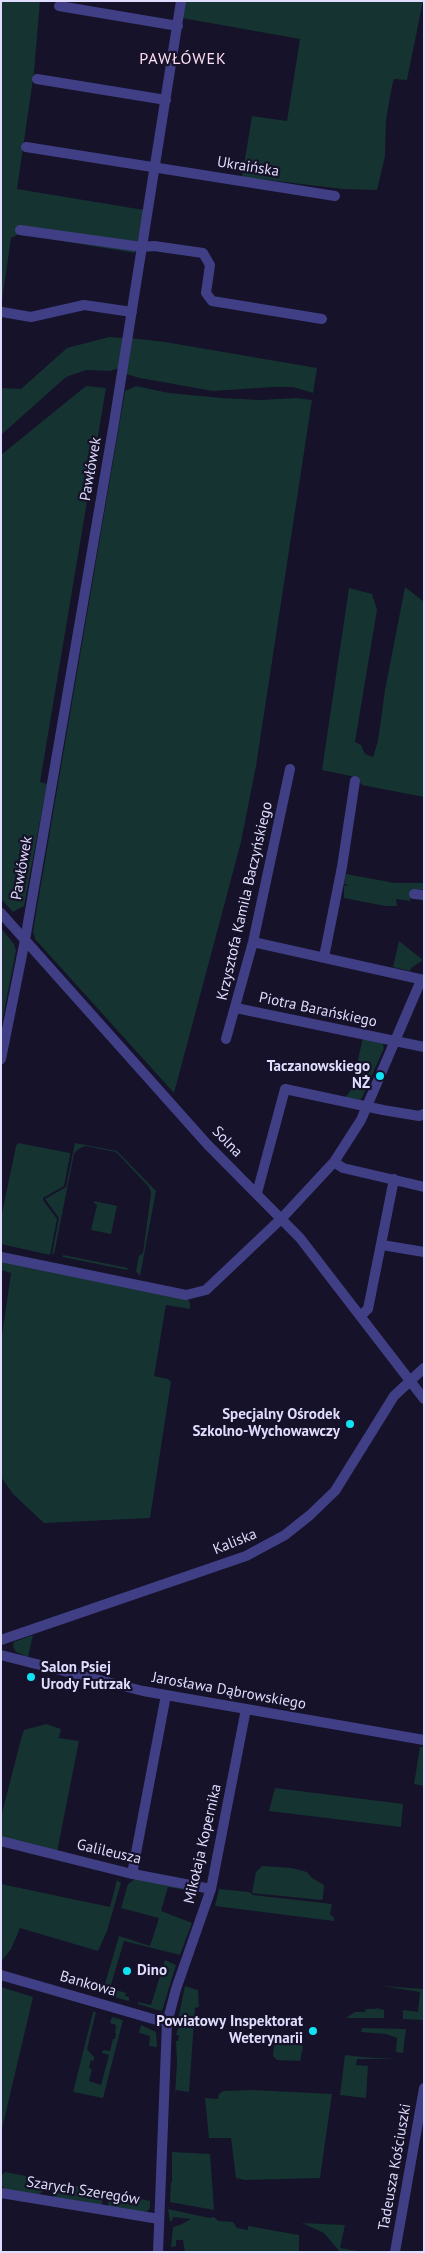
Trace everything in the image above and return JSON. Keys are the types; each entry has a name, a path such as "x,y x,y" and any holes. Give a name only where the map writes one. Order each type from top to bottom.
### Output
{"street":[{"name":"Pawłówek","path":"1,1059 25,940 132,312 181,1"},
{"path":"59,6 178,26"},
{"path":"36,79 166,100"},
{"name":"Ukraińska","path":"26,147 335,196"},
{"path":"20,230 142,247 154,246 202,253 210,265 206,293 212,301 322,318"},
{"path":"2,312 31,317 84,305 132,312"},
{"name":"Krzysztofa Kamila Baczyńskiego","path":"226,1039 254,942 290,769"},
{"path":"324,957 342,867 356,781"},
{"name":"Solna","path":"1,913 208,1144 300,1238 424,1399"},
{"path":"254,942 424,980"},
{"path":"1,1257 186,1295 206,1290 282,1218 334,1162 361,1120 419,985 424,980"},
{"name":"Piotra Barańskiego","path":"236,1008 424,1047"},
{"path":"256,1193 285,1089 366,1107 419,1116 424,1114"},
{"path":"334,1162 343,1168 424,1187"},
{"path":"360,1316 368,1309 394,1179"},
{"path":"382,1245 424,1252"},
{"name":"Kaliska","path":"2,1639 246,1556 285,1535 310,1515 335,1491 387,1406 410,1380 424,1368"},
{"path":"2,1639 14,1657"},
{"name":"Jarosława Dąbrowskiego","path":"1,1655 166,1695 424,1740"},
{"path":"132,1874 166,1695"},
{"name":"Mikołaja Kopernika","path":"158,2252 167,2023 176,1989 211,1889 246,1709"},
{"name":"Galileusza","path":"1,1841 132,1874 211,1889"},
{"name":"Bankowa","path":"1,1975 167,2023"},
{"name":"Tadeusza Kościuszki","path":"395,2252 424,2088"},
{"name":"Szarych Szeregów","path":"1,2193 159,2219"}],"green space":[{"path":"1,1 40,1 34,72 17,189 144,210 135,253 19,234 11,238 1,308"},
{"path":"183,1 423,1 407,80 394,79 392,86 386,120 385,156 377,190 343,189 242,177 252,116 287,121 300,39 182,18"},
{"path":"109,337 125,338 119,368 110,371 86,370 66,377 1,435 1,388 21,389 67,348"},
{"path":"130,338 165,342 317,368 313,393 293,387 213,391 126,374"},
{"path":"86,386 106,388 40,782 47,784 24,906 13,912 1,899 1,455"},
{"path":"136,386 169,393 222,398 260,400 296,398 312,400 256,766 241,842 174,1093 35,939 33,931 125,391"},
{"path":"405,587 424,602 424,797 362,785 355,777 322,770 349,588 372,594 377,610 355,742 361,745 365,754 373,757 378,741 385,690"},
{"path":"346,874 395,883 424,883 424,889 413,889 410,901 396,899 397,906 385,906 344,898 344,886 348,885 344,884"},
{"path":"1,928 14,944 16,951 1,1027"},
{"path":"399,941 423,960 411,968 410,971 393,967"},
{"path":"363,1037 382,1041 384,1048 362,1098 360,1100 345,1098 352,1088"},
{"path":"18,1143 70,1153 64,1186 43,1198 57,1219 50,1255 1,1244 1,1218"},
{"path":"75,1143 117,1151 156,1191 140,1276 136,1271 139,1256 143,1253 151,1193 149,1187 116,1152 85,1146 74,1154 54,1254 52,1254 59,1218 45,1199 66,1187"},
{"path":"94,1201 117,1206 111,1234 91,1230 97,1205"},
{"path":"63,1255 128,1268 127,1270 63,1257"},
{"path":"1,1261 188,1299 190,1309 166,1305 154,1376 168,1379 171,1382 150,1518 44,1523 13,1494 1,1477 1,1342 11,1273 1,1270"},
{"path":"33,1635 28,1657 16,1652 13,1647 14,1642"},
{"path":"46,1724 61,1729 59,1738 79,1741 57,1852 1,1837 1,1817 24,1730"},
{"path":"420,1747 424,1747 424,1786 414,1784"},
{"path":"275,1788 403,1804 401,1827 269,1811"},
{"path":"262,1866 292,1868 307,1872 312,1878 324,1885 322,1900 252,1893 256,1872"},
{"path":"136,1878 197,1889 197,1892 168,1887 161,1911 192,1923 180,1955 124,1941 110,1988 126,1993 125,1996 129,1997 129,2001 102,1994 119,1936 150,1946 159,1918 121,1908 128,1884"},
{"path":"117,1880 121,1883 107,1931 98,1951 20,1928 11,1949 1,1962 1,1884 110,1907"},
{"path":"219,1889 332,1904 330,1915 334,1917 334,1921 215,1906"},
{"path":"165,1960 176,1965 163,2008 161,2011 138,2004 138,2002 151,2005"},
{"path":"185,1986 198,1990 199,2007 195,2008 189,2092 176,2090 175,2095 176,2041 178,2041 179,2035 176,2035"},
{"path":"382,1986 424,1989 424,2020 403,2019 403,2010 418,2012 420,1992"},
{"path":"1,1987 33,1997 1,2133"},
{"path":"376,2008 384,2010 384,2018 346,2018 355,2012 365,2012 366,2009"},
{"path":"93,2012 96,2012 87,2049 94,2057 94,2061 91,2060 89,2068 92,2069 89,2081 101,2085 109,2055 102,2053 103,2050 110,2051 116,2034 116,2025 110,2023 112,2017 123,2020 103,2098 73,2092"},
{"path":"141,2025 156,2032 157,2047 149,2046 150,2036 139,2033"},
{"path":"362,2028 406,2029 403,2053 396,2052 397,2038 386,2034 361,2032"},
{"path":"278,2040 300,2042 303,2047 300,2061 277,2060 273,2056 274,2044"},
{"path":"345,2055 396,2059 357,2059 356,2065 368,2066 366,2098 340,2095"},
{"path":"252,2090 332,2094 320,2178 245,2180 236,2178 231,2138 209,2138 205,2098 218,2099 219,2094 223,2091"},
{"path":"172,2152 210,2154 214,2210 170,2202"},
{"path":"5,2172 41,2179 44,2183 43,2191 38,2195 5,2189 1,2185 1,2176"},
{"path":"56,2182 104,2191 102,2204 54,2197 50,2191 52,2184"},
{"path":"110,2192 150,2201 150,2208 147,2212 109,2207"},
{"path":"168,2209 209,2218 214,2217 218,2221 233,2222 237,2228 248,2230 248,2226 299,2235 299,2252 185,2252 183,2240 176,2240 176,2246 171,2247 173,2227 191,2219 173,2217 172,2221 170,2221"},
{"path":"302,2223 345,2225 340,2248 364,2252 340,2252 324,2233"}],"place":[{"name":"Taczanowskiego NŻ","path":"380,1076"},
{"name":"Specjalny Ośrodek Szkolno-Wychowawczy","path":"350,1424"},
{"name":"Salon Psiej Urody Futrzak","path":"31,1677"},
{"name":"Dino","path":"127,1971"},
{"name":"Powiatowy Inspektorat Weterynarii","path":"313,2031"}],"district":[{"name":"PAWŁÓWEK","path":"183,59"}]}
